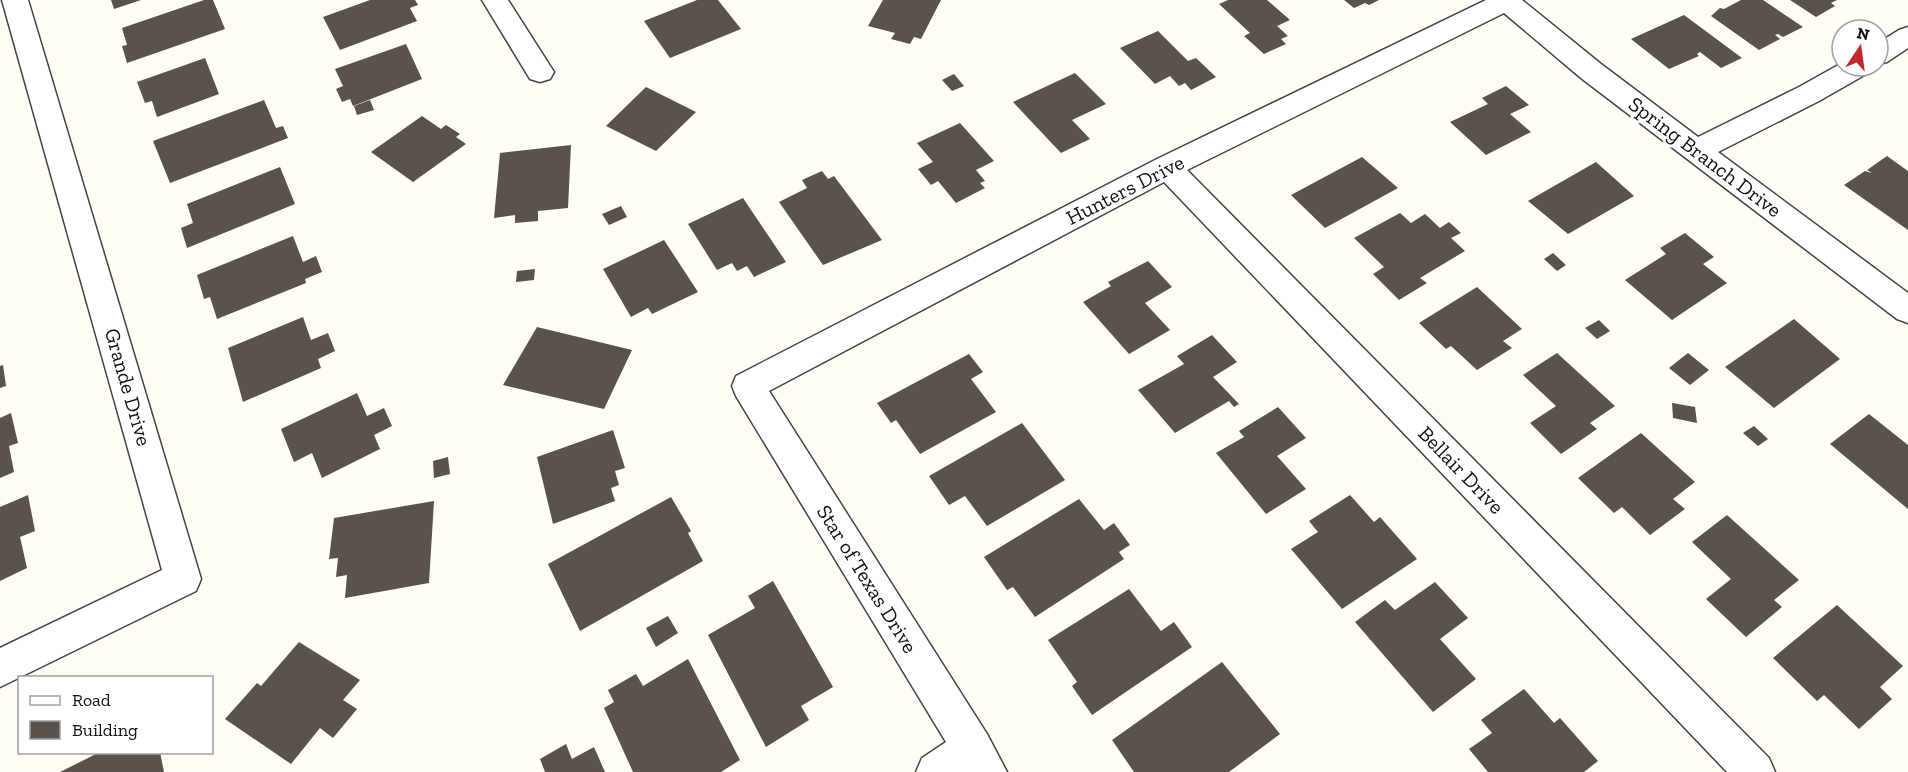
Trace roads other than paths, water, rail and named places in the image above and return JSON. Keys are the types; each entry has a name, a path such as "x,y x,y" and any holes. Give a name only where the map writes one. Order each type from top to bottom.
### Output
{"street":[{"name":"Grande Drive","path":"0,668 183,579 15,0"},
{"path":"495,0 540,72"},
{"name":"Spring Branch Drive","path":"1505,1 1591,71 1908,310"},
{"name":"Hunters Drive","path":"747,386 1167,167 1505,1"},
{"path":"1890,47 1908,36"},
{"path":"1697,150 1837,78"},
{"name":"Bellair Drive","path":"1167,167 1755,772"},
{"name":"Star of Texas Drive","path":"747,386 980,760"},
{"path":"936,772 980,760"}]}
